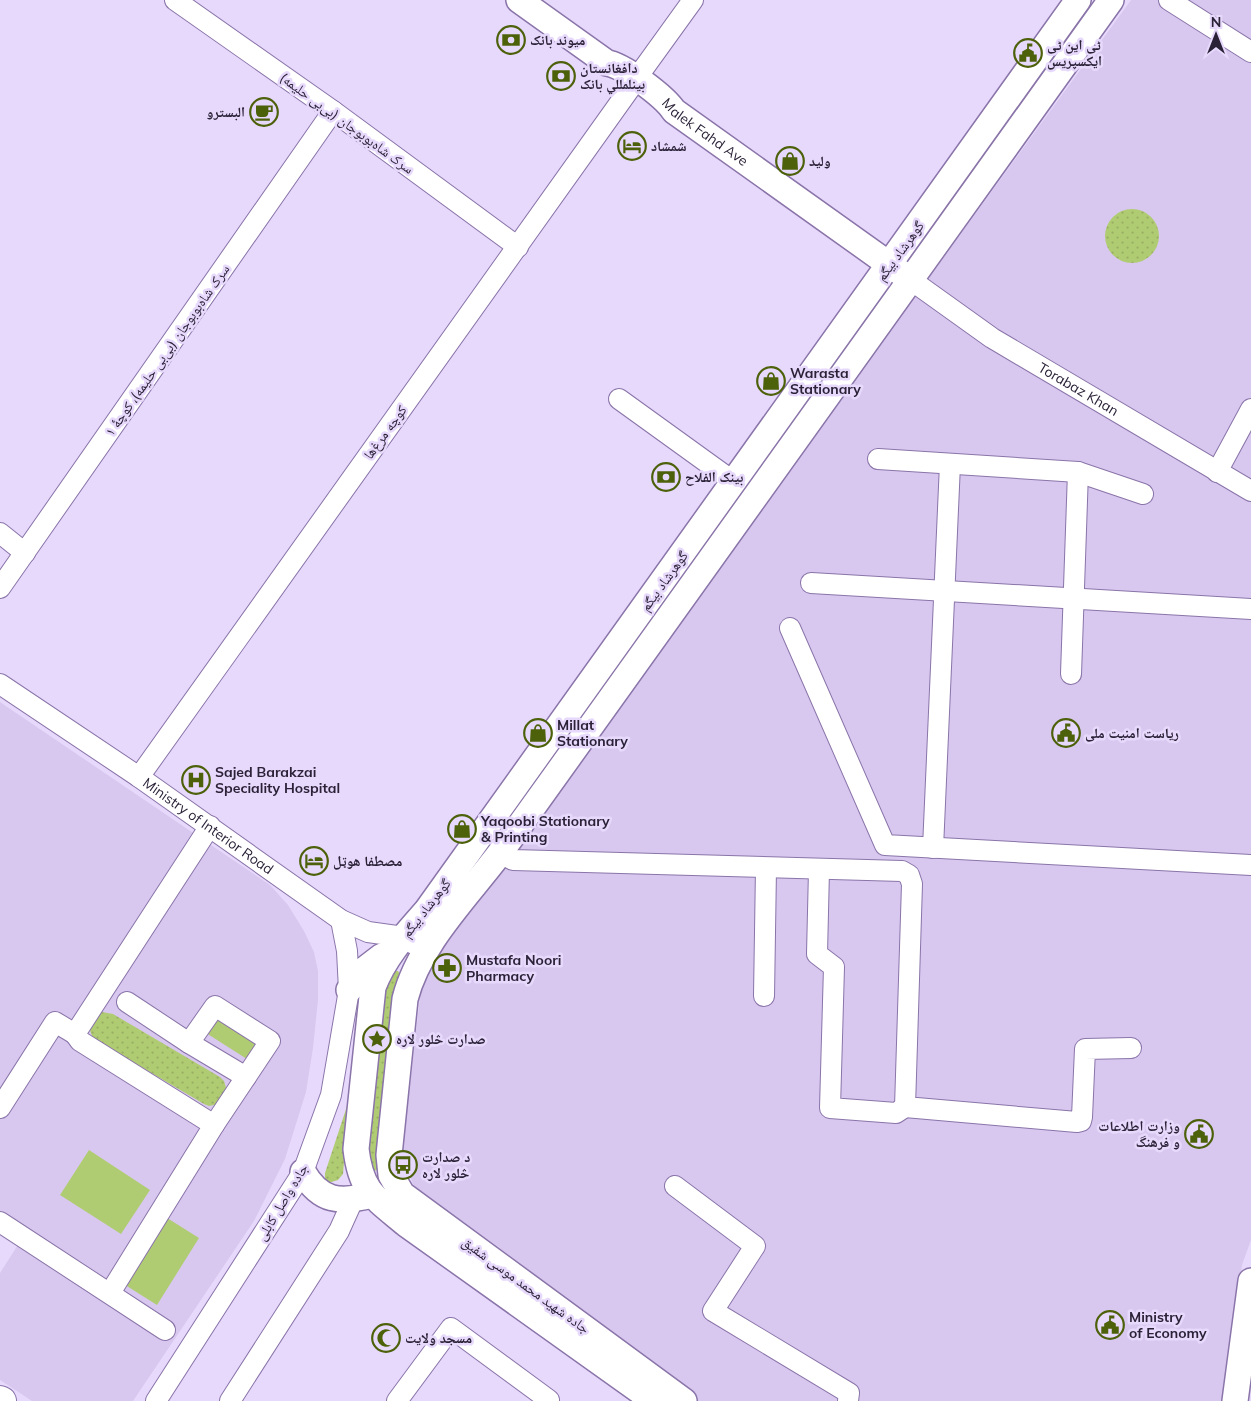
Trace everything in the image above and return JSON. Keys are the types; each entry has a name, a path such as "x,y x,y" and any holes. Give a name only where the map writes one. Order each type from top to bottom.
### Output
{"main road":[{"name":"Malek Fahd Ave","path":"519,0 607,63 615,64 634,83 668,102 674,111 911,280"},
{"name":"گوهرشاد بیگم","path":"362,1198 363,1183 358,1167 357,1139 370,1000 381,966 427,910 1078,0"},
{"name":"گوهرشاد بیگم","path":"389,1155 405,999 410,979 425,952 500,853 1111,0"},
{"path":"349,990 365,969 399,942"},
{"name":"جاده شهید محمد موسی شفیق","path":"389,1155 391,1175 402,1194 684,1401"},
{"path":"302,1172 310,1186 320,1193 334,1199 362,1198"},
{"name":"جاده شهید محمد موسی شفیق","path":"362,1198 406,1224 654,1401"},
{"path":"1235,1401 1251,1281"}],"street":[{"name":"سرک شاه‌بوبوجان (بی‌بی حلیمه)","path":"175,0 333,111 518,247"},
{"name":"کوچه مرغ‌ها","path":"139,776 693,0"},
{"path":"1169,0 1251,52"},
{"name":"سرک شاه‌بوبوجان (بی‌بی حلیمه)، کوچۀ ۱","path":"0,588 333,111"},
{"name":"Torabaz Khan","path":"911,280 992,338 1251,492"},
{"path":"619,399 734,482"},
{"path":"1217,472 1251,409"},
{"path":"878,459 1078,472 1143,494"},
{"path":"933,848 950,464"},
{"path":"1071,674 1078,472"},
{"path":"0,533 25,554"},
{"path":"811,583 945,589 1251,608"},
{"path":"790,628 885,845 1251,865"},
{"name":"Ministry of Interior Road","path":"0,684 139,776 341,920 368,932 425,952"},
{"path":"75,1034 210,826"},
{"path":"500,853 513,860 902,871 909,875 912,884 905,1107"},
{"path":"764,996 766,868"},
{"path":"819,870 817,954 834,968 830,1108 896,1113 905,1107 1077,1122 1081,1121 1082,1117 1086,1049 1131,1048"},
{"name":"جاده واصل کابلی","path":"156,1401 302,1172 331,1095 349,990 347,950 341,920"},
{"path":"126,1002 188,1043 246,1077"},
{"path":"110,1292 214,1125 270,1041 215,1006 188,1043"},
{"path":"0,1108 54,1022 75,1034 80,1041 214,1125"},
{"path":"675,1186 755,1246 713,1311 849,1393 848,1401"},
{"path":"230,1401 362,1198"},
{"path":"0,1222 110,1292 165,1330"},
{"path":"397,1401 451,1328 549,1400"}],"shaded area":[{"path":"1131,0 1251,0 1251,1240 1242,1265 1225,1401 697,1401 433,1209 413,1184 402,1154 421,988 427,967"},
{"path":"0,702 270,885 288,905 304,931 314,952 318,971 318,1000 306,1092 285,1159 254,1221 133,1401 32,1401 0,1380 0,1273 21,1240 0,1226"}],"green space":[{"path":"1132,209 1142,211 1151,217 1157,226 1159,236 1157,246 1151,255 1142,261 1132,263 1122,261 1113,255 1107,246 1105,236 1107,226 1113,217 1122,211"},
{"path":"392,971 398,971 401,976 379,1169 372,1172 366,1160 376,1012"},
{"path":"102,1012 113,1014 220,1077 224,1081 227,1091 219,1104 209,1106 204,1104 93,1038 89,1028 97,1014"},
{"path":"217,1016 258,1043 250,1061 203,1031"},
{"path":"349,1100 343,1174 338,1180 328,1183 325,1182 325,1173"},
{"path":"89,1150 150,1190 121,1234 60,1195"},
{"path":"164,1216 199,1238 157,1305 122,1283"}],"place":[{"name":"میوند بانک","path":"511,40"},
{"name":"ٹی این ٹی ایکسپریس","path":"1028,53"},
{"name":"دافغانستان بینلمللي بانک","path":"561,76"},
{"name":"البسترو","path":"264,112"},
{"name":"شمشاد","path":"632,146"},
{"name":"ولید","path":"790,161"},
{"name":"Warasta Stationary","path":"771,381"},
{"name":"بینک الفلاح","path":"666,477"},
{"name":"Millat Stationary","path":"538,733"},
{"name":"ریاست امنیت ملی","path":"1066,733"},
{"name":"Sajed Barakzai Speciality Hospital","path":"196,780"},
{"name":"Yaqoobi Stationary & Printing","path":"462,829"},
{"name":"مصطفا هوټل","path":"314,861"},
{"name":"Mustafa Noori Pharmacy","path":"447,968"},
{"name":"صدارت څلور لاره","path":"377,1039"},
{"name":"وزارت اطلاعات و فرهنگ","path":"1199,1134"},
{"name":"د صدارت څلور لاره","path":"403,1165"},
{"name":"Ministry of Economy","path":"1110,1325"},
{"name":"مسجد ولایت","path":"386,1338"}]}
